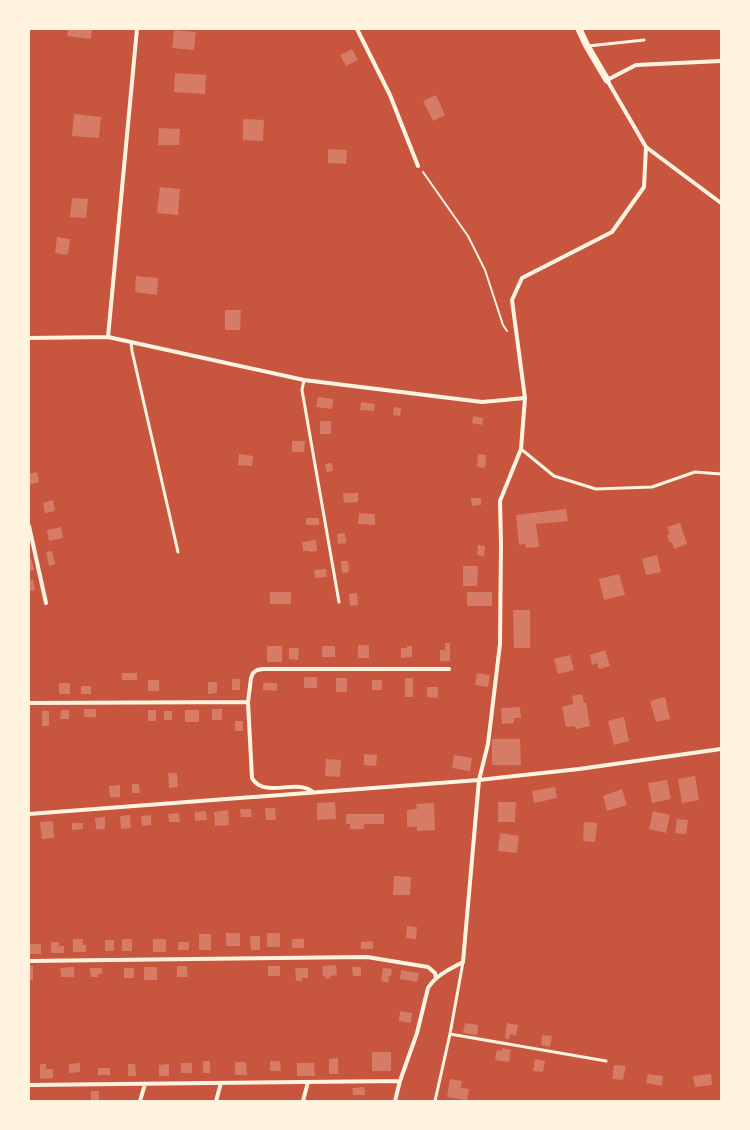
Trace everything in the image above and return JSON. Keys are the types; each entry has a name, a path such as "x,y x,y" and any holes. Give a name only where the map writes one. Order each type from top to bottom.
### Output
{"street":[{"path":"108,337 137,29"},
{"path":"357,29 390,95 418,166"},
{"path":"579,29 587,46 646,147 721,203"},
{"path":"607,80 636,65 721,61"},
{"path":"395,1101 400,1081 417,1033 428,988 436,978 463,962 478,780 488,744 500,644 500,501 520,449 525,398 512,300 522,278 612,232 644,187 646,147"},
{"path":"29,338 108,337 304,380 482,402 525,398"},
{"path":"29,526 46,603"},
{"path":"314,792 305,788 265,788 254,783 252,778 248,702 253,673 257,670 449,669"},
{"path":"29,703 248,702"},
{"path":"29,814 478,780 578,769 721,749"},
{"path":"29,961 367,957 428,967 435,974 436,978"},
{"path":"29,1085 400,1081"},
{"path":"303,1101 308,1082"},
{"path":"216,1101 221,1083"},
{"path":"140,1101 145,1084"}],"lane":[{"path":"587,46 644,40"},
{"path":"131,342 178,552"},
{"path":"304,380 302,390 339,602"},
{"path":"520,449 554,476 596,489 652,487 695,472 721,474"},
{"path":"435,1101 450,1034 463,962"},
{"path":"450,1034 606,1061"}],"path":[{"path":"418,166 468,236 486,270 503,325 518,344"}],"building":[{"path":"68,29 92,29 91,39 67,36"},
{"path":"174,30 196,32 194,50 172,48"},
{"path":"352,49 358,60 346,66 340,55"},
{"path":"175,73 206,75 205,94 174,92"},
{"path":"436,95 445,115 433,121 423,101"},
{"path":"74,114 101,117 99,138 72,136"},
{"path":"243,119 264,120 263,141 243,140"},
{"path":"159,128 180,129 179,145 158,145"},
{"path":"328,149 347,150 346,164 328,163"},
{"path":"160,187 180,189 178,215 157,213"},
{"path":"72,198 88,199 86,218 70,217"},
{"path":"57,237 70,239 68,255 55,253"},
{"path":"136,276 158,278 157,295 135,292"},
{"path":"225,310 241,310 240,330 225,330"},
{"path":"318,397 333,399 332,409 316,407"},
{"path":"361,402 375,404 374,411 360,410"},
{"path":"394,407 401,408 400,416 393,415"},
{"path":"473,416 483,418 482,425 472,423"},
{"path":"320,421 331,421 331,434 320,434"},
{"path":"292,441 305,441 304,452 292,452"},
{"path":"239,454 253,456 252,466 238,465"},
{"path":"478,454 486,455 485,468 477,467"},
{"path":"332,463 333,471 327,472 325,464"},
{"path":"37,472 39,482 29,485 29,474"},
{"path":"343,493 358,493 358,502 344,503"},
{"path":"471,498 481,498 481,505 472,506"},
{"path":"53,500 55,511 45,513 43,503"},
{"path":"566,509 568,521 536,524 539,547 526,548 525,544 519,545 516,515"},
{"path":"359,513 375,514 375,525 358,524"},
{"path":"306,518 319,518 319,525 306,525"},
{"path":"680,523 687,544 674,549 672,542 670,543 667,535 670,534 667,527"},
{"path":"61,527 63,538 49,541 47,530"},
{"path":"345,533 346,543 338,544 337,534"},
{"path":"316,540 317,551 303,551 302,542"},
{"path":"478,545 485,546 484,556 477,555"},
{"path":"52,551 55,564 49,566 46,552"},
{"path":"657,555 661,572 646,575 642,559"},
{"path":"31,558 34,570 29,571 29,559"},
{"path":"341,561 348,561 349,572 342,573"},
{"path":"463,566 478,566 477,586 463,586"},
{"path":"326,569 327,577 315,578 314,570"},
{"path":"619,574 625,595 604,600 599,579"},
{"path":"33,579 35,590 29,591 29,580"},
{"path":"270,592 291,592 291,604 270,604"},
{"path":"467,592 492,592 492,606 467,606"},
{"path":"357,593 358,605 350,606 349,594"},
{"path":"513,610 530,610 530,648 514,648"},
{"path":"445,643 450,643 450,661 440,661 440,650 445,650"},
{"path":"358,645 369,645 369,658 358,658"},
{"path":"267,646 282,646 282,662 267,662"},
{"path":"322,646 335,646 335,657 322,657"},
{"path":"407,646 412,646 412,657 401,658 401,648 407,648"},
{"path":"289,648 299,648 298,660 289,659"},
{"path":"605,650 610,666 599,669 597,663 592,665 590,655"},
{"path":"570,655 574,670 558,674 554,659"},
{"path":"122,673 137,673 137,680 122,680"},
{"path":"477,673 490,675 488,687 475,685"},
{"path":"304,677 317,677 317,688 304,688"},
{"path":"336,678 347,678 347,692 336,692"},
{"path":"405,678 413,678 413,697 405,697"},
{"path":"232,679 240,679 240,690 232,690"},
{"path":"148,680 159,680 159,691 148,691"},
{"path":"372,680 382,680 382,690 372,690"},
{"path":"208,682 217,682 217,693 208,694"},
{"path":"59,683 70,683 70,694 59,694"},
{"path":"263,683 277,683 277,691 263,690"},
{"path":"81,686 91,686 91,694 81,694"},
{"path":"427,687 438,687 438,698 427,697"},
{"path":"582,694 584,703 586,702 590,726 576,729 575,726 566,727 562,707 573,704 572,696"},
{"path":"665,697 670,719 656,722 650,701"},
{"path":"520,707 521,718 514,718 514,723 502,724 501,708"},
{"path":"84,709 96,709 96,717 84,717"},
{"path":"212,709 222,709 222,720 212,720"},
{"path":"61,710 69,710 69,719 60,719"},
{"path":"148,710 156,710 156,721 148,721"},
{"path":"185,710 199,710 199,722 185,722"},
{"path":"42,711 49,711 49,726 42,726"},
{"path":"164,711 172,711 172,720 164,720"},
{"path":"624,717 629,741 614,745 608,721"},
{"path":"235,721 243,721 243,731 235,731"},
{"path":"492,739 520,739 521,765 492,765"},
{"path":"364,754 377,755 376,766 364,765"},
{"path":"454,755 472,758 470,771 452,768"},
{"path":"326,759 341,760 340,777 325,776"},
{"path":"168,773 177,773 178,787 169,788"},
{"path":"695,776 699,800 682,803 678,779"},
{"path":"667,780 671,799 652,803 648,783"},
{"path":"132,784 139,784 140,793 132,793"},
{"path":"120,785 120,797 110,797 109,786"},
{"path":"555,787 557,798 534,803 532,791"},
{"path":"622,789 627,805 607,811 603,796"},
{"path":"335,802 336,819 317,820 317,803"},
{"path":"498,802 516,802 515,822 498,822"},
{"path":"434,803 435,830 417,831 417,827 407,827 407,810 417,809 416,804"},
{"path":"265,808 275,808 276,820 266,820"},
{"path":"240,809 251,809 252,817 241,817"},
{"path":"228,810 229,825 215,826 214,812"},
{"path":"206,811 207,820 195,821 195,812"},
{"path":"653,811 670,815 666,833 649,829"},
{"path":"179,813 180,822 169,822 168,814"},
{"path":"346,814 384,814 384,824 364,824 364,829 350,829 350,824 346,824"},
{"path":"130,815 131,828 121,829 120,816"},
{"path":"151,815 151,825 142,826 141,816"},
{"path":"105,817 105,829 96,829 95,818"},
{"path":"677,819 688,820 686,834 675,833"},
{"path":"53,821 54,838 42,839 40,822"},
{"path":"584,822 597,823 595,842 583,841"},
{"path":"72,823 83,823 83,829 72,830"},
{"path":"500,833 519,836 517,853 498,851"},
{"path":"394,876 411,877 410,895 393,895"},
{"path":"407,926 417,927 416,939 406,938"},
{"path":"226,933 240,933 240,946 226,946"},
{"path":"267,933 280,933 280,947 267,947"},
{"path":"199,934 211,934 211,950 199,950"},
{"path":"250,936 260,936 260,950 251,950"},
{"path":"73,939 83,939 83,945 86,945 86,952 73,952"},
{"path":"122,939 132,939 132,951 122,951"},
{"path":"153,939 166,939 166,952 153,952"},
{"path":"292,939 304,939 304,948 292,948"},
{"path":"105,940 114,940 114,951 105,951"},
{"path":"373,941 373,949 361,949 361,942"},
{"path":"51,942 59,942 59,946 64,946 64,953 51,953"},
{"path":"178,942 189,942 189,950 178,950"},
{"path":"29,944 41,944 41,954 29,954"},
{"path":"336,965 337,975 326,979 325,976 323,976 322,966"},
{"path":"29,966 33,966 33,980 29,980"},
{"path":"177,966 187,966 188,977 177,977"},
{"path":"268,966 280,966 280,976 268,976"},
{"path":"74,967 74,977 61,977 60,968"},
{"path":"144,967 157,967 157,980 144,980"},
{"path":"352,967 361,967 361,976 353,976"},
{"path":"90,968 102,968 102,974 98,974 98,977 91,977"},
{"path":"124,968 134,968 134,978 124,978"},
{"path":"295,968 308,968 308,978 302,978 302,981 296,981"},
{"path":"383,968 392,969 388,983 381,981"},
{"path":"401,970 419,973 417,982 400,979"},
{"path":"400,1011 412,1013 411,1023 399,1021"},
{"path":"465,1023 478,1025 477,1035 463,1033"},
{"path":"507,1023 518,1025 516,1036 510,1034 509,1039 505,1038"},
{"path":"542,1035 552,1036 550,1047 541,1045"},
{"path":"502,1048 511,1050 509,1062 495,1060 497,1050 502,1051"},
{"path":"372,1052 391,1052 391,1071 372,1071"},
{"path":"338,1058 338,1074 329,1074 329,1059"},
{"path":"535,1059 545,1061 543,1072 533,1071"},
{"path":"203,1061 210,1061 210,1073 203,1073"},
{"path":"270,1061 280,1061 281,1071 270,1071"},
{"path":"235,1062 246,1062 247,1075 235,1075"},
{"path":"80,1063 80,1072 69,1073 69,1064"},
{"path":"181,1063 192,1063 192,1073 181,1073"},
{"path":"297,1063 314,1063 315,1076 297,1076"},
{"path":"40,1064 46,1064 46,1069 53,1069 53,1078 40,1079"},
{"path":"128,1064 135,1064 136,1076 128,1076"},
{"path":"169,1064 169,1076 159,1076 159,1065"},
{"path":"614,1065 626,1066 623,1080 612,1079"},
{"path":"98,1068 110,1068 110,1075 98,1075"},
{"path":"648,1074 663,1076 662,1086 646,1083"},
{"path":"711,1074 712,1085 695,1087 693,1076"},
{"path":"450,1079 462,1081 461,1088 469,1089 467,1100 447,1097"},
{"path":"364,1087 365,1095 353,1095 352,1088"},
{"path":"91,1091 99,1091 99,1101 91,1101"}]}
